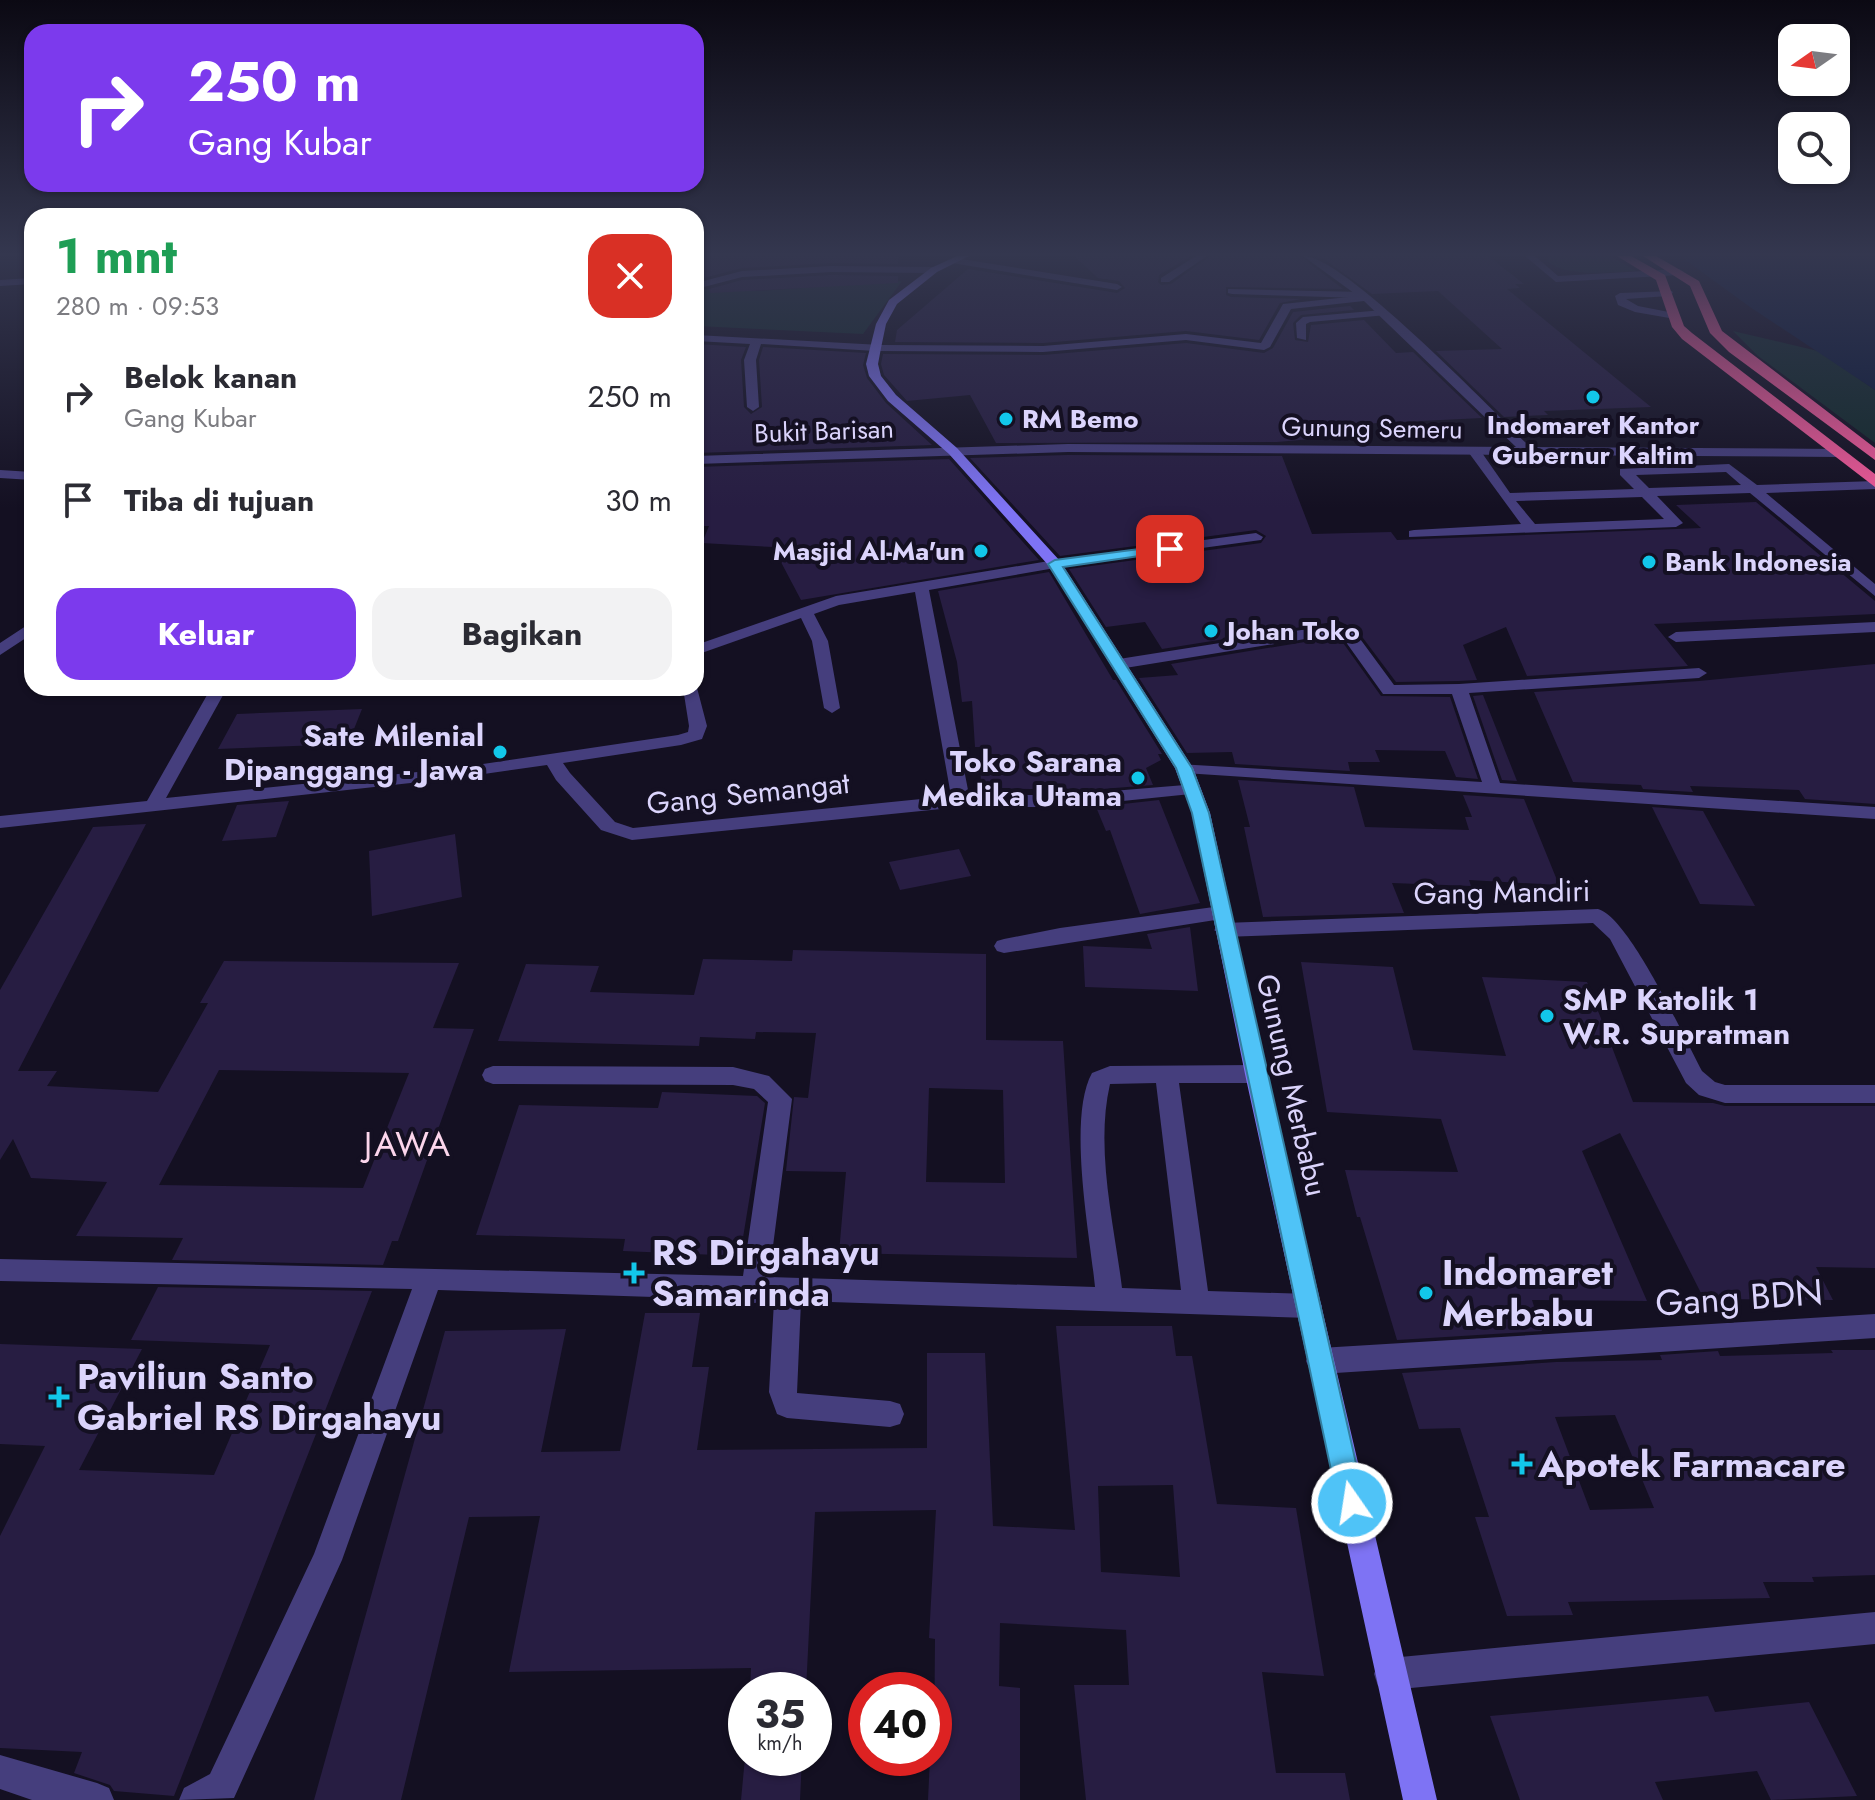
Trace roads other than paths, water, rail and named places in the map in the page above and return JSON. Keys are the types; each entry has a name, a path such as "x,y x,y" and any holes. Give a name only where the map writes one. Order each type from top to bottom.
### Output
{"highway":[{"path":"1692,340 1875,484"},
{"path":"1725,340 1782,387 1875,455"}],"street":[{"path":"753,407 750,360 757,340 876,347 1043,349 1162,340"},
{"path":"876,347 878,340"},
{"path":"1209,340 1264,347 1268,340"},
{"path":"1411,340 1528,452"},
{"name":"Gunung Merbabu","path":"876,347 872,364 875,376 884,389 953,451 1055,564 1188,778 1201,813 1222,922 1420,1800"},
{"name":"Gunung Semeru","path":"953,451 1068,448 1839,453"},
{"name":"Bukit Barisan","path":"704,460 953,451"},
{"path":"1475,453 1531,528"},
{"path":"1414,534 1676,523 1625,472 1724,467 1734,470 1756,488 1875,592"},
{"path":"0,474 24,476"},
{"path":"1506,497 1875,484"},
{"path":"704,645 836,601 1055,564 1256,537"},
{"path":"921,587 961,801"},
{"path":"805,610 820,641 832,708"},
{"path":"1676,637 1875,627"},
{"path":"1119,664 1339,629 1349,635 1389,690 1459,689 1699,673"},
{"path":"0,650 24,633"},
{"path":"1459,689 1493,788"},
{"path":"153,806 215,696"},
{"path":"0,822 456,773 696,735 698,726 692,696"},
{"name":"Gang Semangat","path":"552,758 562,776 608,826 632,834 763,818 961,801 1064,801 1188,778 1493,788 1875,813"},
{"name":"Gang Mandiri","path":"1222,922 1598,916 1618,935 1694,1077 1707,1089 1725,1094 1875,1094"},
{"path":"1004,946 1060,935 1222,922"},
{"path":"1166,1074 1196,1303"},
{"path":"1110,1302 1096,1156 1095,1092 1100,1079 1110,1075 1256,1074"},
{"path":"493,1075 733,1076 761,1082 780,1099 754,1291"},
{"path":"0,1270 429,1278 754,1291 1309,1306"},
{"path":"196,1800 222,1786 327,1560 429,1278"},
{"path":"788,1292 783,1392 787,1405 890,1414"},
{"name":"Gang BDN","path":"1320,1361 1875,1326"},
{"path":"1390,1674 1875,1628"},
{"path":"0,1772 97,1800"}],"water":[{"path":"1800,340 1875,340 1875,390"}],"place":[{"name":"Indomaret Kantor Gubernur Kaltim","path":"1593,397"},
{"name":"RM Bemo","path":"1006,419"},
{"name":"Masjid Al-Ma'un","path":"981,551"},
{"name":"Bank Indonesia","path":"1649,562"},
{"name":"Johan Toko","path":"1211,631"},
{"name":"Sate Milenial Dipanggang - Jawa","path":"500,752"},
{"name":"Toko Sarana Medika Utama","path":"1138,778"},
{"name":"SMP Katolik 1 W.R. Supratman","path":"1547,1016"},
{"name":"RS Dirgahayu Samarinda","path":"634,1273"},
{"name":"Indomaret Merbabu","path":"1426,1293"},
{"name":"Paviliun Santo Gabriel RS Dirgahayu","path":"59,1397"},
{"name":"Apotek Farmacare","path":"1522,1464"}],"district":[{"name":"JAWA","path":"408,1144"}]}
